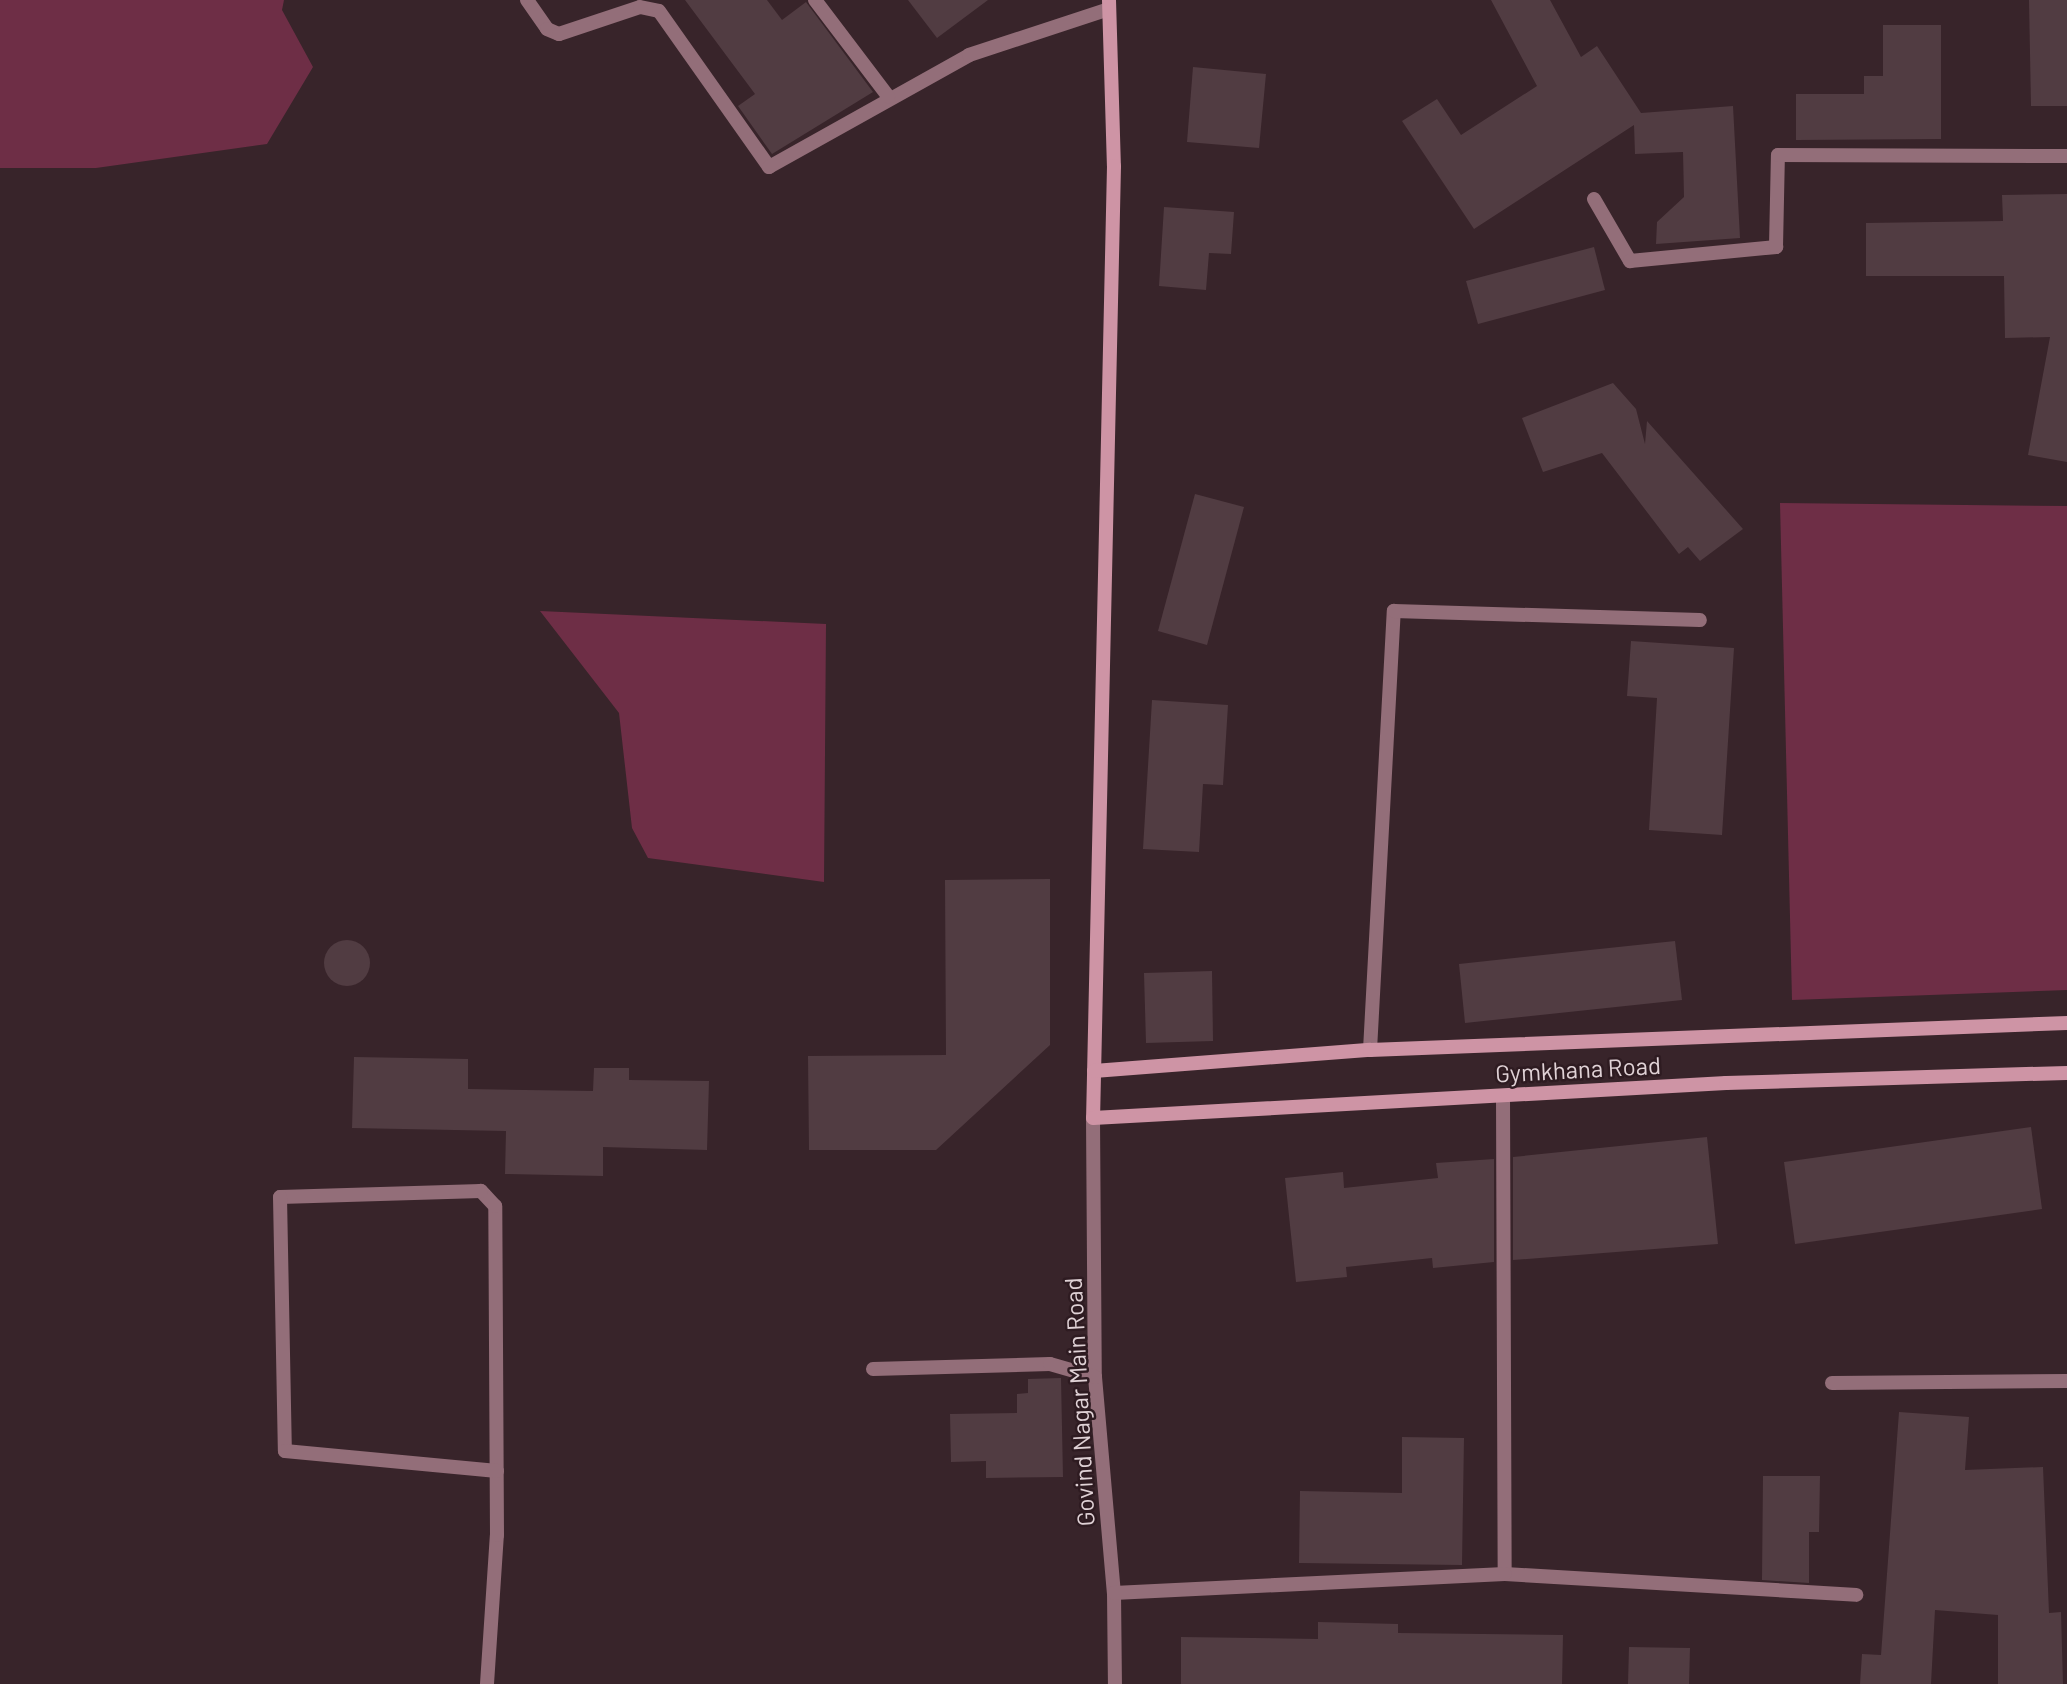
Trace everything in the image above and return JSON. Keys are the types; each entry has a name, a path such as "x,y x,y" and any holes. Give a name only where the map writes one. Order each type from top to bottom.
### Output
{"street":[{"path":"527,0 547,29 559,34 640,7 659,11 769,167 887,96 969,55 1109,5 1114,166 1093,1118"},
{"path":"815,0 887,96"},
{"path":"1594,199 1630,261 1776,247 1778,155 2067,156"},
{"path":"1370,1050 1394,611 1700,620"},
{"name":"Gymkhana Road","path":"1094,1071 1370,1050 2067,1023"},
{"name":"Gymkhana Road","path":"1093,1118 1911,1075 2067,1073"},
{"path":"1503,1096 1505,1574"},
{"name":"Govind Nagar Main Road","path":"1093,1118 1095,1377 1114,1594 1115,1684"},
{"path":"487,1684 497,1471 490,1197 481,1191 280,1197 285,1451 497,1471"},
{"path":"873,1369 1050,1364 1095,1377"},
{"path":"1832,1383 2067,1381"},
{"path":"1114,1594 1505,1574 1856,1595"}],"shaded area":[{"path":"0,0 284,0 282,10 313,67 267,144 96,168 0,168"},
{"path":"1780,503 2067,506 2067,990 1792,1000"},
{"path":"540,611 826,624 824,882 648,858 632,828 619,713"}],"building":[{"path":"685,0 767,0 782,20 806,2 873,92 772,154 738,106 755,94"},
{"path":"908,0 988,0 937,38"},
{"path":"1491,0 1550,0 1581,57 1597,46 1641,113 1733,106 1740,238 1656,244 1657,222 1684,197 1683,152 1635,154 1634,125 1474,229 1402,121 1437,99 1461,135 1537,86"},
{"path":"2029,0 2067,0 2067,106 2031,106"},
{"path":"1883,25 1941,25 1941,139 1796,140 1796,94 1864,94 1864,76 1883,76"},
{"path":"1193,67 1266,74 1259,148 1187,142"},
{"path":"2067,194 2067,462 2028,455 2050,337 2005,338 2004,276 1866,276 1866,223 2003,221 2002,195"},
{"path":"1164,207 1234,212 1231,254 1209,253 1206,290 1159,286"},
{"path":"1594,247 1605,290 1478,324 1466,281"},
{"path":"1613,383 1636,409 1645,444 1647,421 1743,529 1700,561 1688,547 1679,554 1602,453 1543,472 1522,418"},
{"path":"1195,494 1244,507 1207,645 1158,631"},
{"path":"1631,641 1734,648 1722,835 1649,830 1657,698 1627,696"},
{"path":"1152,700 1228,705 1223,785 1203,784 1199,852 1143,849"},
{"path":"1050,879 1050,1045 936,1150 809,1150 808,1056 946,1055 945,880"},
{"path":"347,940 363,947 370,963 363,979 347,986 331,979 324,963 331,947"},
{"path":"1675,941 1682,1000 1465,1023 1459,964"},
{"path":"1212,971 1213,1041 1146,1043 1144,973"},
{"path":"354,1057 468,1059 468,1089 593,1091 594,1068 629,1068 629,1080 709,1081 707,1150 603,1147 603,1176 505,1174 506,1131 352,1128"},
{"path":"2031,1127 2042,1209 1795,1244 1784,1162"},
{"path":"1707,1137 1718,1244 1513,1260 1513,1157"},
{"path":"1494,1159 1494,1262 1433,1268 1432,1258 1346,1267 1347,1277 1296,1282 1285,1178 1343,1172 1344,1188 1438,1178 1436,1163"},
{"path":"1061,1378 1063,1477 986,1478 986,1461 951,1462 950,1414 1017,1413 1017,1394 1028,1393 1028,1379"},
{"path":"1899,1412 1969,1417 1965,1470 2043,1467 2049,1613 2061,1612 2063,1684 1998,1684 1998,1615 1935,1610 1931,1684 1860,1684 1862,1654 1881,1655"},
{"path":"1402,1437 1464,1438 1462,1565 1299,1563 1300,1491 1402,1493"},
{"path":"1763,1476 1820,1476 1819,1532 1809,1532 1809,1583 1762,1580"},
{"path":"1318,1622 1398,1624 1398,1633 1563,1635 1562,1684 1181,1684 1181,1637 1318,1639"},
{"path":"1629,1647 1690,1648 1689,1684 1628,1684"}]}
